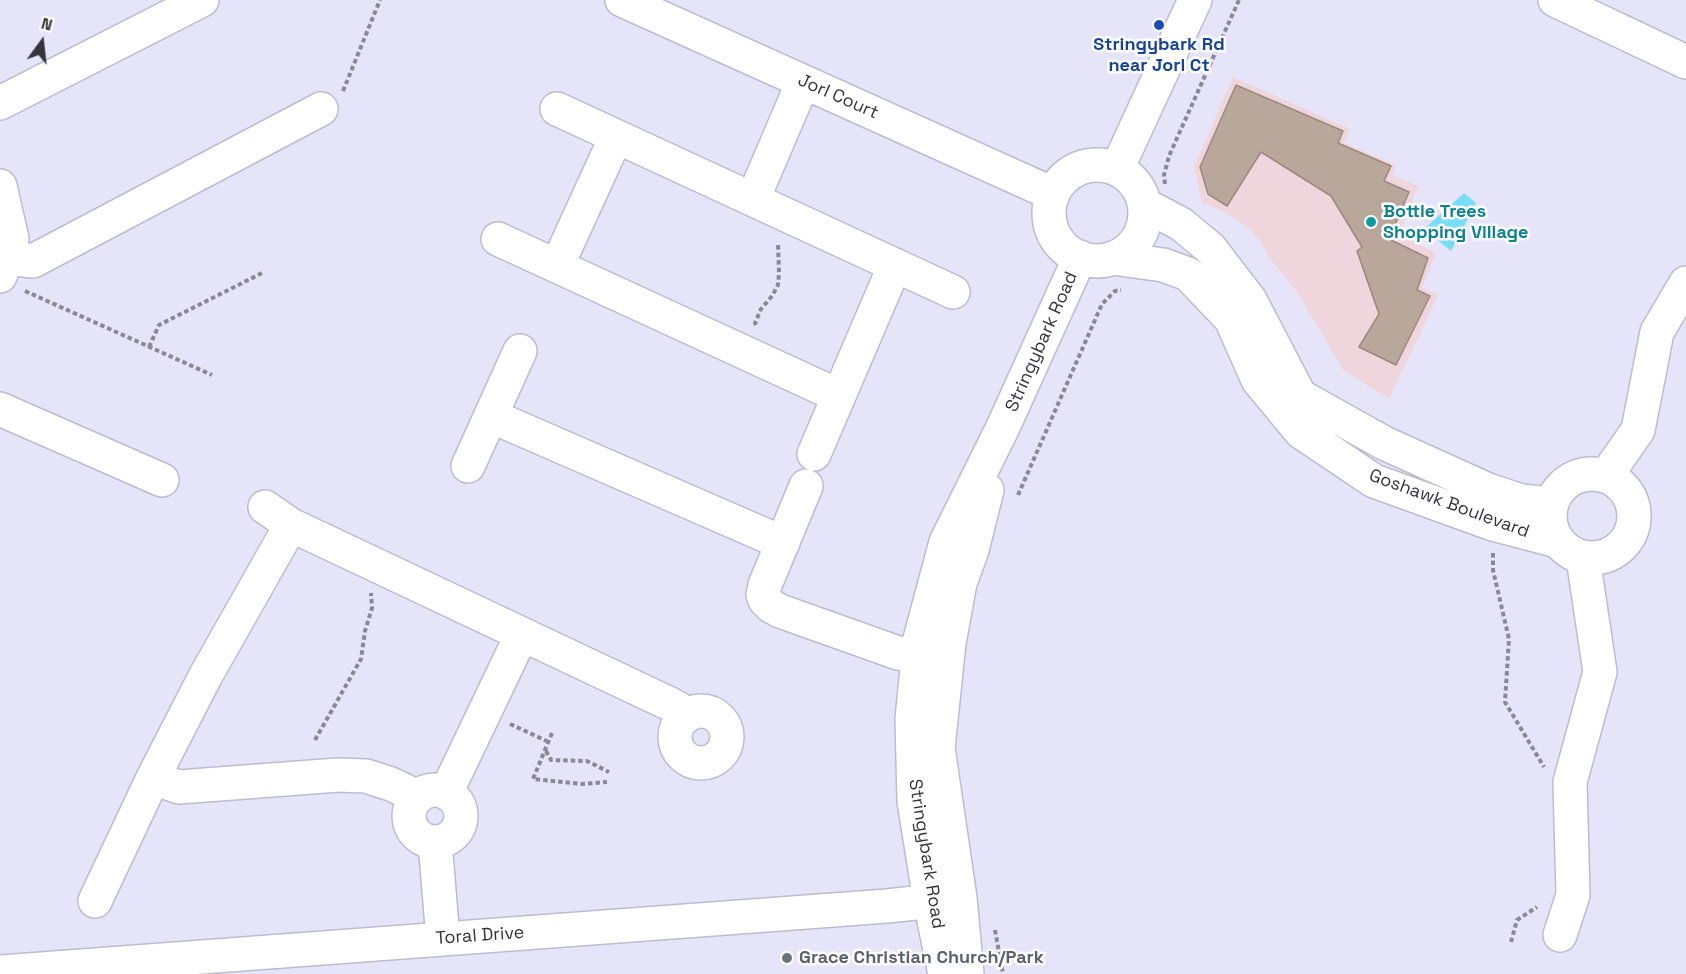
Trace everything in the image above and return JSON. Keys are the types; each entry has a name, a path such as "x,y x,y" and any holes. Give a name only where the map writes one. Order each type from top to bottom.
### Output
{"street":[{"path":"0,103 202,0"},
{"name":"Jorl Court","path":"622,0 1053,194"},
{"path":"1117,169 1195,0"},
{"path":"1555,0 1686,62"},
{"path":"753,199 803,82"},
{"path":"10,274 321,109"},
{"path":"557,110 953,292"},
{"path":"557,266 615,137"},
{"path":"1102,165 1117,169 1130,178 1140,190 1145,206 1144,222 1139,237 1128,250 1113,258 1102,260 1080,257 1067,249 1057,238 1051,224 1049,209 1053,194 1061,181 1087,166 1102,165"},
{"path":"0,186 12,239 10,274"},
{"name":"Goshawk Boulevard","path":"1145,206 1181,224 1210,248 1250,300 1300,396 1384,443 1488,490 1521,501 1551,504"},
{"path":"498,239 839,396"},
{"name":"Stringybark Road","path":"967,974 914,801 912,719 920,639 946,542 1004,428 1080,257"},
{"name":"Goshawk Boulevard","path":"1113,258 1163,265 1188,274 1232,319 1258,380 1301,432 1374,481 1570,549"},
{"path":"814,454 895,265"},
{"path":"1606,476 1638,430 1657,332 1686,283"},
{"path":"468,466 520,351"},
{"path":"0,409 162,480"},
{"path":"491,416 783,543"},
{"name":"Stringybark Road","path":"945,974 945,899 938,748 949,644 960,583 972,550 1004,428"},
{"path":"1585,474 1606,476 1619,483 1631,499 1635,514 1631,534 1623,546 1609,555 1595,558 1570,549 1551,528 1551,504 1557,491 1571,479 1585,474"},
{"path":"806,486 765,585 763,595 765,600 771,606 790,615 898,653 919,655"},
{"path":"95,902 153,778 206,675 278,516 382,568 670,704 687,716"},
{"path":"1560,935 1573,895 1570,782 1600,672 1570,549"},
{"path":"432,795 484,713 522,634"},
{"path":"153,778 178,787 338,775 366,776 432,795 453,798 461,813 461,822 451,837 435,842 443,939"},
{"name":"Toral Drive","path":"0,972 116,969 443,939 945,899"}],"path":[{"path":"321,109 338,103 380,0"},
{"path":"1181,224 1185,209 1171,198 1165,183 1166,166 1239,0"},
{"path":"149,347 159,325 262,273"},
{"path":"10,274 149,347 212,375"},
{"path":"1014,503 1102,304 1115,291 1123,289"},
{"path":"1493,524 1493,570 1509,639 1505,702 1544,768"},
{"path":"315,740 361,659 372,608 371,590 382,568"},
{"path":"484,713 549,742"},
{"path":"552,733 532,779 582,784 607,782"},
{"path":"545,750 551,760 587,761 609,772"},
{"path":"1511,942 1517,920 1541,905"},
{"path":"995,929 1003,974"}],"shaded area":[{"name":"Bottle Trees Shopping Village","path":"1233,77 1350,129 1344,143 1396,165 1392,175 1418,186 1399,234 1436,253 1422,288 1438,295 1389,399 1343,370 1298,293 1275,265 1252,230 1221,210 1202,203 1194,167"}],"water":[{"path":"1464,193 1476,203 1451,251 1424,229"}],"building":[{"name":"Bottle Trees Shopping Village","path":"1236,85 1343,131 1338,143 1391,166 1384,181 1409,192 1389,239 1428,258 1417,290 1430,296 1396,365 1359,347 1379,314 1357,251 1362,247 1331,196 1261,152 1227,206 1208,194 1200,167"}],"place":[{"name":"Stringybark Rd near Jorl Ct","path":"1159,25"},
{"name":"Bottle Trees Shopping Village","path":"1371,222"},
{"name":"Grace Christian Church/Park","path":"787,958"}]}
